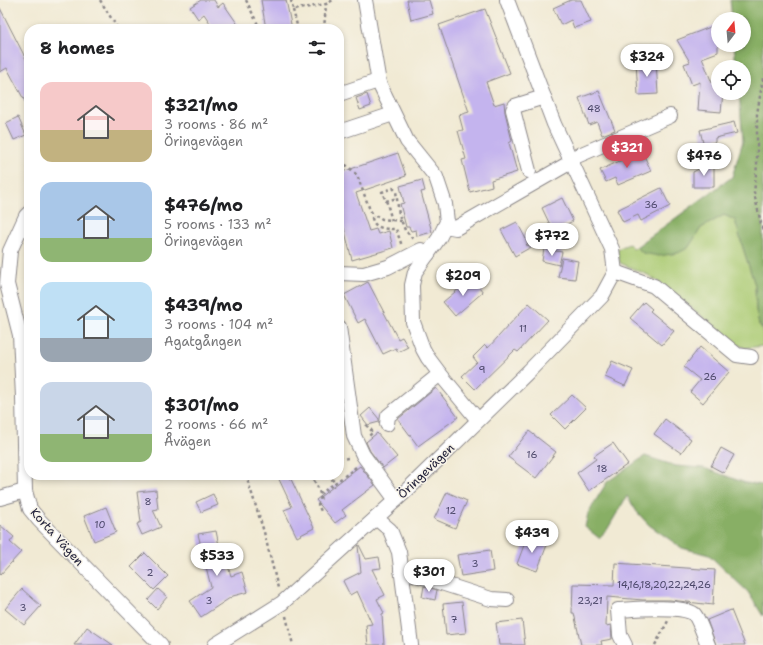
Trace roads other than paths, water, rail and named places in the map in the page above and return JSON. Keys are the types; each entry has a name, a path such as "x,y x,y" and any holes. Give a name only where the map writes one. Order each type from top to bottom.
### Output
{"street":[{"path":"365,0 378,81 407,141 436,177 445,204 447,222 428,254 415,272 412,285 413,322 423,349 440,374 478,420"},
{"path":"507,0 544,97 612,249 615,272 654,286 737,355 751,357"},
{"path":"344,92 378,81"},
{"path":"529,171 513,110 515,106 544,97"},
{"path":"344,130 394,114"},
{"path":"445,226 456,228 571,160 670,116"},
{"name":"Korta Vägen","path":"24,220 10,251 7,284 20,335 23,397 24,491 30,509 39,520 161,645"},
{"path":"344,273 364,274 388,267 421,250 428,254"},
{"name":"Öringevägen","path":"215,645 282,603 396,500 602,296 615,272"},
{"path":"344,363 354,436 363,455 396,500"},
{"path":"387,424 388,416 440,374"},
{"path":"0,498 24,491"},
{"path":"376,518 390,530 399,552 411,645"},
{"path":"401,570 491,599 507,600"},
{"path":"625,645 620,635 618,610 671,609 688,611 695,615 708,645"}]}
